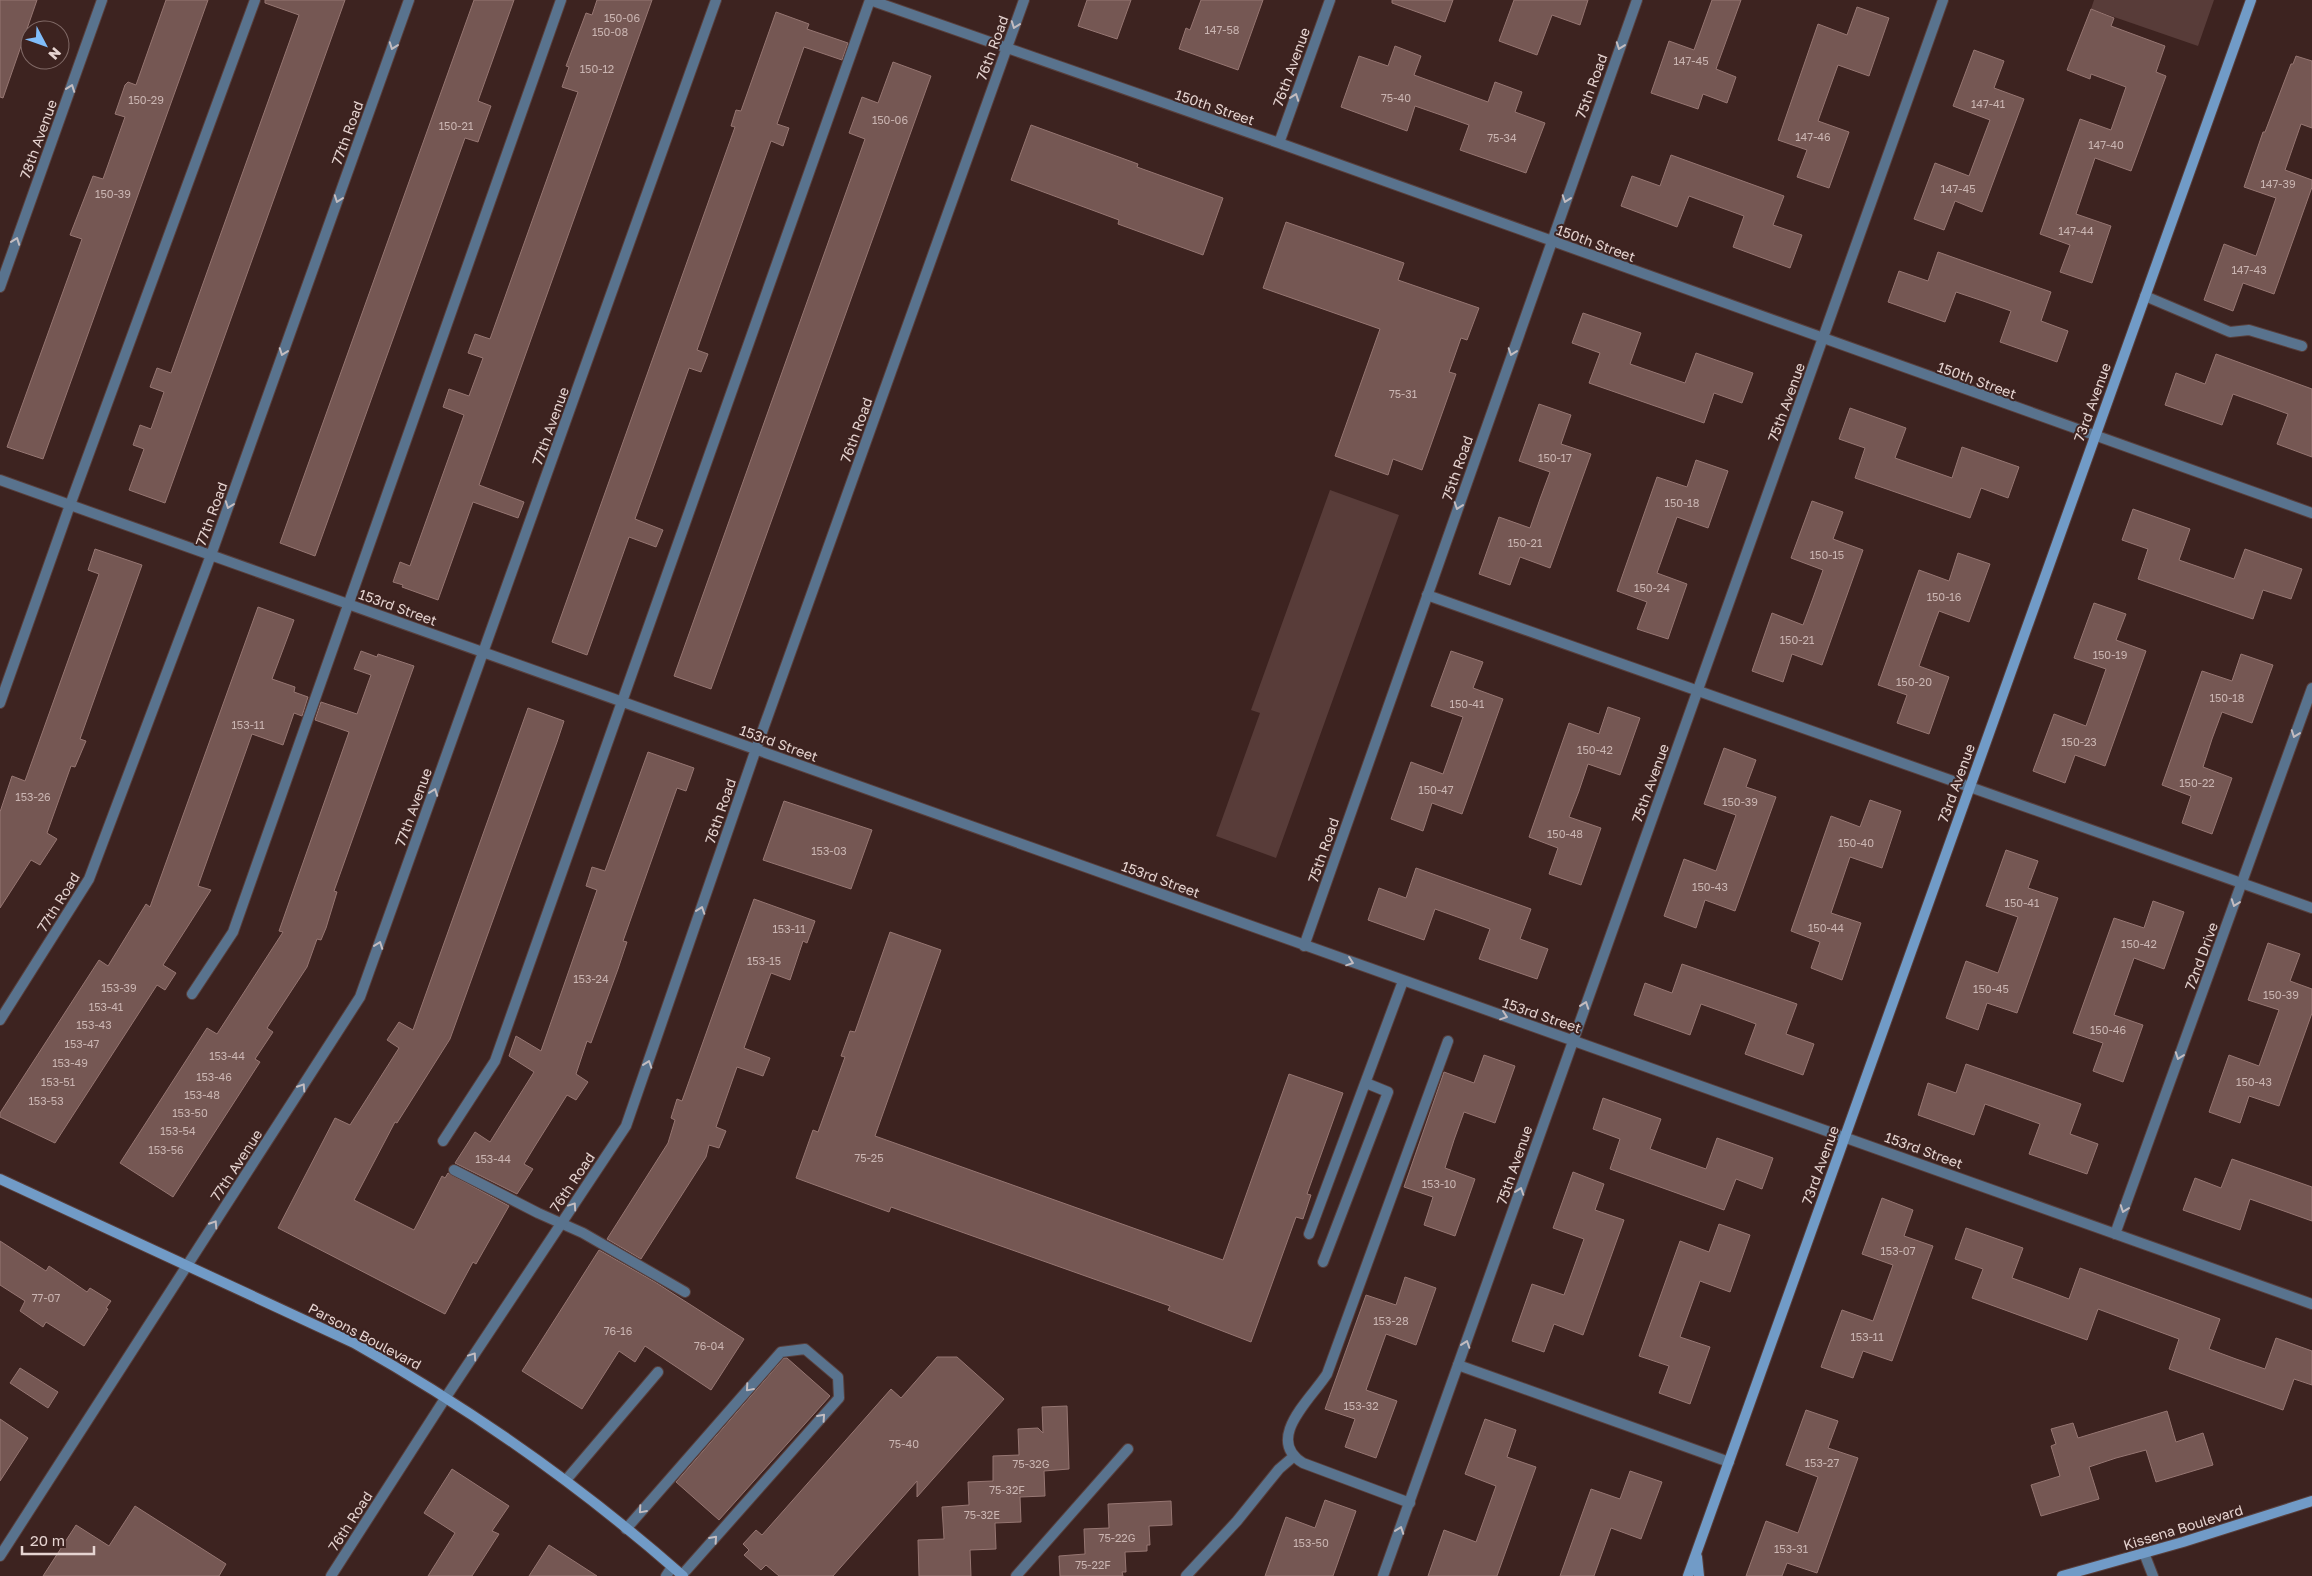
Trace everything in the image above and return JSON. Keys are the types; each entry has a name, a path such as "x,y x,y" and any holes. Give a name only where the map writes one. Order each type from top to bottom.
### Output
{"street":[{"name":"78th Avenue","path":"0,287 102,0"},
{"path":"0,703 70,505 255,0"},
{"name":"77th Road","path":"0,1020 89,879 211,555 409,0"},
{"path":"192,994 233,932 561,0"},
{"name":"77th Avenue","path":"0,1556 360,997 716,0"},
{"path":"443,1141 495,1061 870,0"},
{"name":"150th Street","path":"870,0 1279,143 1822,340 2312,513"},
{"name":"76th Road","path":"331,1576 446,1397 626,1126 756,750 1024,0"},
{"name":"76th Avenue","path":"1279,143 1330,0"},
{"name":"75th Road","path":"1304,946 1550,242 1637,0"},
{"name":"75th Avenue","path":"1383,1576 1944,0"},
{"name":"73rd Avenue","path":"1688,1576 2251,0"},
{"path":"2145,296 2230,332 2249,330 2302,346"},
{"name":"153rd Street","path":"0,480 2312,1304"},
{"path":"1427,596 2312,908"},
{"name":"72nd Drive","path":"2115,1234 2312,688"},
{"path":"1308,1234 1403,981"},
{"path":"1410,1502 1317,1469 1293,1457 1287,1439 1290,1427 1327,1374 1448,1041"},
{"path":"1323,1262 1388,1092 1366,1083"},
{"path":"454,1170 583,1233 684,1292"},
{"name":"Parsons Boulevard","path":"0,1179 354,1343 446,1397 566,1480 683,1576"},
{"path":"626,1529 781,1352 805,1348 838,1377 839,1398 683,1576"},
{"path":"1458,1365 1729,1462"},
{"path":"566,1480 658,1372"},
{"path":"1016,1576 1128,1449"},
{"path":"1186,1576 1237,1521 1279,1469 1293,1457"},
{"name":"Kissena Boulevard","path":"2062,1576 2144,1553 2312,1501"},
{"path":"1697,1552 1699,1576"},
{"path":"2144,1553 2154,1576"},
{"path":"666,1576 672,1567"}],"shaded area":[{"path":"2094,0 2214,0 2198,46 2091,9"},
{"path":"1330,490 1399,515 1276,858 1216,836 1260,713 1251,710"}],"building":[{"path":"0,0 37,0 30,20 20,20 20,49 3,98 0,97"},
{"path":"166,0 208,0 43,459 7,447 82,239 70,235 93,176 103,179 125,117 115,114 125,85 128,82 136,85"},
{"path":"265,0 345,0 165,503 129,490 144,449 133,445 140,425 151,429 164,392 150,387 157,368 171,373 299,15 265,3"},
{"path":"474,0 514,0 478,101 491,106 478,142 465,138 315,556 280,543"},
{"path":"597,0 652,0 479,485 524,502 518,518 473,502 438,600 393,582 400,562 410,566 464,415 443,407 449,389 469,396 483,358 468,353 475,334 490,339 578,92 562,87 569,67 566,66 586,13 592,15"},
{"path":"1087,0 1131,0 1117,39 1078,26"},
{"path":"1201,0 1263,0 1238,70 1179,49 1186,28 1190,30"},
{"path":"1392,0 1453,0 1445,22 1392,3"},
{"path":"1514,0 1588,0 1580,25 1552,15 1537,55 1499,41"},
{"path":"1712,0 1741,0 1716,69 1736,77 1727,103 1703,94 1698,109 1651,93 1669,41 1694,50"},
{"path":"1857,7 1889,18 1869,76 1838,65 1818,121 1849,132 1829,188 1797,177 1807,150 1778,140 1818,24 1847,35"},
{"path":"2091,9 2114,18 2111,26 2165,46 2156,72 2166,76 2131,171 2095,158 2076,214 2111,226 2092,283 2060,272 2070,245 2040,234 2080,119 2111,130 2126,87 2091,74 2090,79 2067,70"},
{"path":"776,12 809,24 807,29 848,43 842,60 804,47 777,124 789,128 783,146 771,141 697,350 708,354 701,372 689,368 635,519 663,530 656,547 629,537 587,655 552,642 735,127 731,126 736,110 741,111"},
{"path":"1395,46 1421,56 1414,75 1488,102 1495,82 1522,92 1515,112 1545,123 1526,173 1460,150 1469,125 1441,115 1415,106 1407,131 1341,107 1359,56 1388,66"},
{"path":"1974,50 2004,61 1994,88 2024,99 1982,212 1955,201 1944,230 1914,219 1935,163 1969,176 1990,120 1953,106"},
{"path":"2296,56 2312,61 2312,128 2301,124 2285,170 2312,180 2312,187 2274,294 2243,283 2233,311 2204,300 2224,244 2256,256 2276,198 2244,187 2263,132 2265,132 2291,64 2293,64"},
{"path":"893,62 931,76 711,689 674,676 865,139 849,133 862,97 878,103"},
{"path":"1031,125 1138,164 1137,167 1223,198 1203,255 1118,224 1119,220 1011,180"},
{"path":"1671,155 1784,196 1773,225 1802,235 1790,268 1733,247 1744,216 1689,196 1677,227 1621,206 1632,176 1660,186"},
{"path":"1286,222 1404,263 1398,280 1479,308 1467,340 1461,338 1449,372 1456,374 1422,470 1393,459 1388,475 1335,456 1380,329 1263,288"},
{"path":"1938,252 2051,292 2041,321 2068,331 2057,362 2000,342 2011,311 1983,301 1956,292 1945,322 1888,302 1899,271 1928,281"},
{"path":"1583,313 1641,333 1630,364 1685,383 1696,353 1753,373 1742,403 1714,393 1704,423 1589,383 1600,353 1572,343"},
{"path":"2216,354 2312,389 2312,457 2277,444 2288,414 2233,394 2222,425 2165,405 2176,373 2205,384"},
{"path":"1539,404 1571,415 1561,444 1591,454 1550,568 1520,557 1510,585 1479,574 1499,517 1530,528 1550,472 1519,461"},
{"path":"1850,408 1906,428 1895,458 1952,478 1962,447 2019,467 2008,498 1981,488 1970,518 1855,478 1865,448 1839,439"},
{"path":"1696,460 1728,471 1708,528 1677,517 1657,573 1687,584 1668,639 1637,629 1647,602 1617,591 1657,477 1687,487"},
{"path":"1812,501 1843,512 1833,539 1863,550 1822,665 1792,654 1783,682 1752,671 1772,613 1803,625 1823,570 1791,558"},
{"path":"2133,509 2190,529 2179,560 2234,579 2245,549 2302,569 2291,599 2263,590 2253,619 2138,579 2148,549 2122,540"},
{"path":"95,549 142,565 80,739 86,741 75,767 71,766 47,833 57,839 40,865 31,860 0,908 0,812 12,776 25,781 99,574 88,570"},
{"path":"1958,553 1990,564 1969,622 1939,611 1929,638 1919,666 1949,677 1929,734 1897,723 1907,695 1878,685 1919,570 1949,581"},
{"path":"2094,603 2126,614 2116,640 2146,651 2105,766 2075,755 2065,783 2033,771 2054,714 2086,726 2106,669 2074,658"},
{"path":"258,607 294,620 272,679 295,687 294,692 308,697 302,716 294,713 283,745 252,734 198,886 211,890 163,965 176,973 165,990 157,985 55,1143 0,1117 0,1113 99,960 108,966 146,904 150,907"},
{"path":"361,651 377,657 378,654 414,666 334,891 337,892 326,928 321,940 317,939 307,967 267,1028 273,1032 255,1059 260,1062 173,1197 120,1163 207,1028 217,1034 283,932 279,931 349,732 315,720 321,702 357,714 371,675 354,669"},
{"path":"1451,651 1483,662 1473,688 1503,699 1462,814 1432,803 1423,831 1391,819 1411,762 1443,774 1463,717 1431,706"},
{"path":"2241,654 2273,665 2252,723 2222,712 2212,739 2203,767 2232,778 2212,834 2182,823 2191,796 2162,785 2202,671 2232,681"},
{"path":"1608,707 1640,718 1620,775 1588,764 1569,817 1601,828 1581,885 1549,874 1558,848 1529,837 1569,723 1599,734"},
{"path":"528,708 564,721 557,742 450,1039 397,1123 395,1122 354,1200 414,1230 442,1176 445,1178 448,1173 509,1206 476,1264 473,1262 445,1314 278,1228 335,1118 350,1125 399,1048 387,1040 399,1022 413,1030"},
{"path":"1724,748 1756,760 1746,787 1776,797 1735,911 1705,900 1696,928 1664,916 1684,859 1716,871 1736,815 1704,804"},
{"path":"648,752 694,768 686,791 677,788 623,941 627,942 618,969 591,1043 587,1041 576,1074 588,1082 576,1100 567,1095 524,1164 533,1169 517,1194 455,1163 475,1132 490,1142 534,1072 509,1056 516,1036 541,1051 597,890 586,886 592,867 605,871"},
{"path":"1870,800 1901,811 1882,868 1850,857 1831,913 1861,923 1842,980 1811,968 1820,942 1791,931 1831,816 1860,827"},
{"path":"784,801 872,830 851,889 763,860"},
{"path":"2006,850 2038,861 2028,888 2058,898 2017,1013 1987,1003 1978,1030 1946,1018 1966,961 1998,973 2018,917 1986,906"},
{"path":"1416,868 1531,909 1520,939 1548,949 1537,979 1479,959 1490,929 1435,909 1424,940 1368,920 1379,888 1406,898"},
{"path":"754,899 815,921 807,943 803,941 790,980 771,973 744,1048 770,1058 763,1076 737,1067 716,1127 726,1131 719,1148 709,1145 706,1157 641,1259 607,1239 668,1143 675,1120 671,1118 677,1099 682,1101"},
{"path":"2153,901 2184,912 2164,969 2134,958 2114,1015 2143,1025 2123,1082 2093,1071 2103,1043 2073,1033 2114,918 2144,928"},
{"path":"890,932 941,950 875,1136 1223,1260 1289,1074 1343,1093 1307,1194 1311,1195 1303,1219 1296,1217 1251,1342 1168,1310 1170,1306 891,1207 889,1212 796,1178 813,1130 818,1132 845,1057 841,1056 850,1031 855,1032"},
{"path":"2268,943 2300,954 2290,981 2312,989 2312,1013 2279,1106 2249,1096 2240,1123 2209,1112 2229,1055 2259,1066 2279,1010 2248,1000"},
{"path":"1682,964 1797,1004 1786,1034 1814,1044 1803,1075 1745,1054 1756,1024 1701,1004 1690,1035 1634,1015 1645,983 1672,993"},
{"path":"1484,1055 1515,1066 1495,1123 1464,1112 1454,1140 1445,1168 1475,1179 1455,1236 1424,1225 1433,1197 1404,1187 1444,1072 1474,1083"},
{"path":"1966,1064 2081,1104 2070,1134 2098,1144 2087,1174 2029,1154 2040,1124 1985,1104 1974,1135 1918,1115 1928,1083 1956,1093"},
{"path":"1603,1098 1661,1119 1650,1149 1706,1169 1717,1138 1773,1158 1762,1189 1736,1179 1724,1210 1610,1169 1620,1139 1593,1129"},
{"path":"2232,1159 2312,1187 2312,1221 2250,1199 2240,1230 2183,1210 2195,1178 2221,1188"},
{"path":"1573,1172 1604,1184 1595,1210 1624,1220 1583,1335 1554,1324 1544,1352 1512,1341 1532,1284 1564,1295 1584,1239 1553,1228"},
{"path":"1882,1198 1913,1210 1904,1236 1933,1246 1892,1361 1863,1351 1853,1378 1821,1367 1842,1310 1873,1321 1893,1265 1862,1254"},
{"path":"1719,1224 1750,1235 1730,1292 1700,1281 1680,1337 1710,1347 1690,1404 1659,1393 1669,1366 1639,1356 1680,1241 1709,1252"},
{"path":"1966,1228 2023,1248 2012,1278 2069,1299 2080,1268 2220,1319 2209,1349 2236,1359 2265,1369 2276,1338 2312,1351 2312,1385 2294,1379 2283,1410 2169,1369 2179,1339 2098,1309 2087,1340 1972,1298 1983,1269 1955,1259"},
{"path":"0,1241 46,1271 49,1266 87,1292 90,1288 111,1301 106,1308 108,1309 84,1346 46,1322 43,1327 20,1311 25,1301 0,1285"},
{"path":"599,1250 655,1282 744,1339 711,1390 645,1346 635,1362 619,1351 582,1409 522,1371"},
{"path":"1405,1277 1436,1288 1416,1345 1386,1334 1366,1390 1397,1401 1376,1458 1345,1447 1355,1419 1325,1409 1366,1295 1396,1305"},
{"path":"937,1357 957,1357 1004,1399 917,1497 917,1481 833,1576 779,1576 766,1565 761,1570 744,1555 749,1550 743,1544 756,1530 762,1535 891,1389 901,1398"},
{"path":"784,1358 787,1358 830,1396 719,1520 676,1482"},
{"path":"20,1368 58,1392 48,1408 10,1383"},
{"path":"1067,1406 1069,1469 1044,1471 1045,1496 1020,1497 1021,1522 995,1523 996,1549 970,1550 971,1576 919,1576 918,1540 944,1539 942,1507 969,1505 968,1482 993,1481 993,1456 1019,1455 1018,1429 1038,1428 1043,1433 1042,1407"},
{"path":"1806,1410 1838,1421 1828,1448 1858,1458 1817,1573 1787,1563 1782,1576 1746,1576 1766,1521 1798,1533 1818,1477 1786,1465"},
{"path":"2167,1411 2176,1442 2203,1433 2213,1465 2156,1482 2146,1450 2116,1458 2089,1467 2099,1499 2041,1516 2031,1485 2060,1476 2051,1446 2056,1444 2051,1429 2073,1423 2078,1438"},
{"path":"0,1419 28,1438 0,1481"},
{"path":"1485,1419 1516,1430 1507,1457 1536,1467 1497,1576 1428,1576 1444,1530 1476,1542 1496,1486 1465,1474"},
{"path":"452,1469 509,1506 492,1531 499,1534 472,1576 428,1576 455,1533 424,1513"},
{"path":"1630,1471 1662,1482 1641,1539 1611,1528 1594,1576 1560,1576 1591,1489 1620,1499"},
{"path":"1325,1500 1356,1511 1333,1576 1265,1576 1286,1517 1315,1528"},
{"path":"1171,1501 1172,1525 1149,1526 1150,1545 1147,1545 1147,1551 1125,1552 1126,1572 1122,1572 1123,1576 1060,1576 1059,1556 1085,1554 1084,1529 1109,1528 1108,1504"},
{"path":"135,1506 226,1564 219,1576 43,1576 76,1525 109,1546"},
{"path":"549,1545 597,1576 529,1576"}]}
